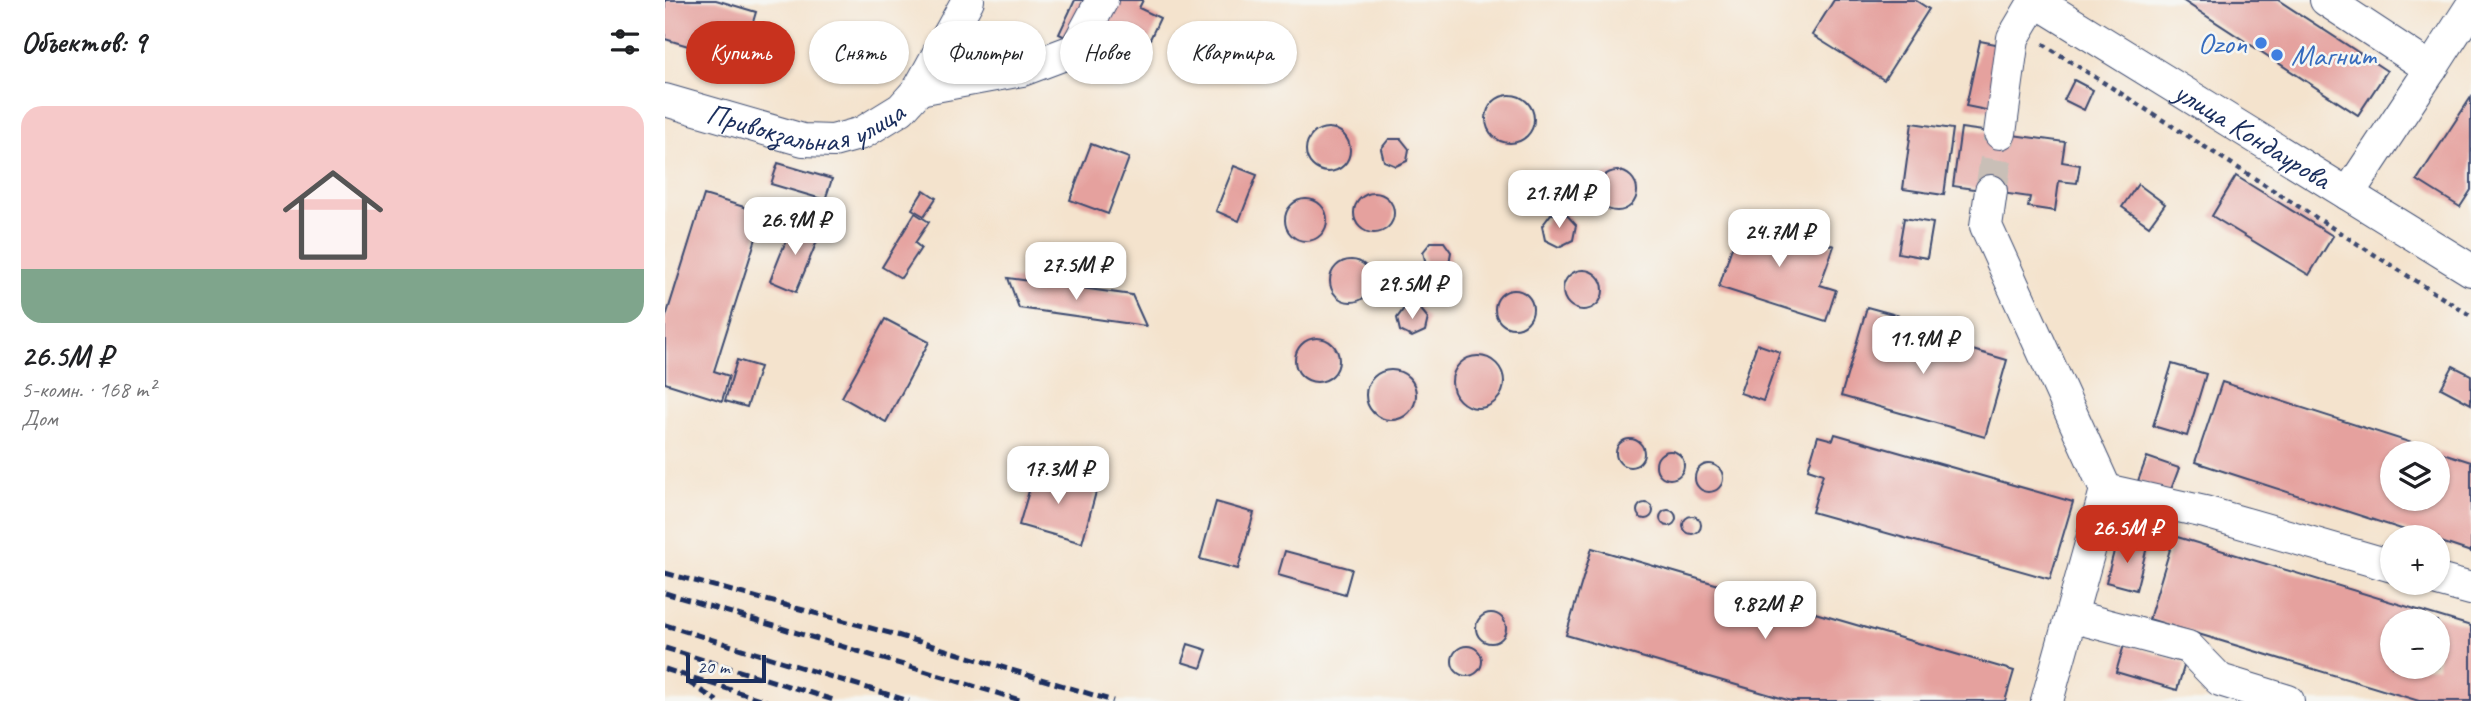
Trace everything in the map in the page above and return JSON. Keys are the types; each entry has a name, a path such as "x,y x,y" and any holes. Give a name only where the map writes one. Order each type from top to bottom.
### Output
{"street":[{"name":"Привокзальная улица","path":"665,100 803,140 834,141 862,133 901,109 919,89 968,0"},
{"path":"919,89 1022,70 1075,50 1102,0"},
{"path":"2000,133 2013,38 2034,0"},
{"name":"улица Кондаурова","path":"2034,0 2471,270"},
{"path":"2326,0 2431,69"},
{"path":"2348,194 2471,7"},
{"path":"1991,191 1986,226 2106,490 2047,701"},
{"path":"2106,490 2205,512 2380,563"},
{"path":"2450,583 2471,589"},
{"path":"2071,616 2188,647 2220,680 2287,701"}],"path":[{"path":"2019,28 2471,316"}],"building":[{"path":"665,0 716,0 756,12 753,21 686,21 686,45 665,39"},
{"path":"1075,0 1143,0 1139,8 1160,18 1153,33 1153,21 1065,21"},
{"path":"1834,0 1915,0 1929,9 1884,80 1812,35"},
{"path":"2182,0 2278,0 2387,71 2358,115"},
{"path":"1980,41 2006,46 1991,111 1966,106"},
{"path":"2074,80 2093,90 2084,110 2064,100"},
{"path":"1510,95 1519,96 1527,102 1533,110 1533,128 1527,136 1519,142 1510,143 1501,142 1493,136 1487,128 1486,119 1487,110 1493,102 1501,96"},
{"path":"2471,97 2471,190 2460,207 2417,180"},
{"path":"1912,123 1953,129 1944,195 1903,189"},
{"path":"1328,128 1343,135 1350,150 1343,165 1328,172 1313,165 1306,150 1313,135"},
{"path":"1961,128 2065,142 2062,162 2080,165 2077,183 2059,181 2055,211 2028,207 2030,197 1953,186"},
{"path":"1389,139 1401,139 1409,149 1407,161 1396,166 1384,161 1381,149"},
{"path":"1091,144 1129,158 1108,214 1070,200"},
{"path":"778,163 832,179 825,200 771,184"},
{"path":"1234,166 1257,175 1239,221 1216,211"},
{"path":"1617,171 1631,177 1637,191 1631,205 1617,211 1603,205 1597,191 1603,177"},
{"path":"2236,176 2333,236 2309,275 2212,216"},
{"path":"2138,184 2165,204 2149,226 2122,207"},
{"path":"924,190 936,198 924,216 912,209"},
{"path":"1374,193 1382,194 1388,199 1393,205 1393,221 1388,227 1382,232 1374,233 1366,232 1360,227 1355,221 1354,213 1355,205 1360,199 1366,194"},
{"path":"704,195 764,213 714,371 729,376 722,401 665,383 665,320"},
{"path":"1306,199 1321,205 1327,220 1321,235 1306,241 1291,235 1285,220 1291,205"},
{"path":"915,213 929,222 915,243 921,248 901,278 882,267"},
{"path":"1551,214 1566,214 1576,225 1573,240 1559,247 1545,240 1542,226"},
{"path":"1742,216 1834,246 1820,285 1836,290 1826,321 1719,287"},
{"path":"1904,218 1933,223 1927,258 1898,253"},
{"path":"793,223 820,234 796,292 770,281"},
{"path":"1431,242 1444,242 1451,252 1449,264 1438,269 1426,264 1423,252"},
{"path":"1351,260 1366,266 1372,281 1366,296 1351,302 1336,296 1330,281 1336,266"},
{"path":"1583,270 1591,271 1597,276 1602,282 1602,298 1597,304 1591,309 1583,310 1575,309 1569,304 1564,298 1563,290 1564,282 1569,276 1575,271"},
{"path":"1008,278 1132,295 1146,326 1019,308"},
{"path":"1514,290 1528,295 1533,309 1528,323 1514,328 1500,323 1495,309 1500,295"},
{"path":"1405,307 1419,307 1428,318 1425,331 1412,337 1400,331 1397,318"},
{"path":"1867,307 1900,316 1896,328 2007,360 1985,437 1841,396"},
{"path":"885,319 929,342 886,422 842,397"},
{"path":"1317,338 1332,345 1339,360 1332,375 1317,382 1302,375 1295,360 1302,345"},
{"path":"1757,344 1780,352 1763,401 1740,393"},
{"path":"1478,356 1497,363 1504,382 1497,401 1478,408 1459,401 1452,382 1459,363"},
{"path":"737,360 760,367 747,407 725,401"},
{"path":"2172,364 2206,374 2187,436 2153,426"},
{"path":"2453,366 2471,375 2471,404 2441,388"},
{"path":"1391,370 1408,378 1416,395 1408,412 1391,420 1374,412 1366,395 1374,378"},
{"path":"2222,382 2406,441 2380,441 2380,511 2450,511 2450,455 2471,462 2471,552 2450,545 2450,525 2389,525 2195,462"},
{"path":"1835,434 2073,502 2050,579 1812,512 1823,474 1808,469 1818,436 1833,440"},
{"path":"1630,439 1640,443 1644,453 1640,463 1630,467 1620,463 1616,453 1620,443"},
{"path":"1670,451 1680,455 1684,465 1680,475 1670,479 1660,475 1656,465 1660,455"},
{"path":"2147,457 2179,468 2170,492 2138,481"},
{"path":"1709,464 1719,468 1723,478 1719,488 1709,492 1699,488 1695,478 1699,468"},
{"path":"1048,469 1074,476 1072,485 1096,492 1082,543 1019,525 1034,474 1045,478"},
{"path":"1216,502 1254,513 1238,569 1200,559"},
{"path":"1642,503 1648,503 1653,511 1651,517 1642,519 1637,514 1637,508"},
{"path":"1665,510 1671,510 1676,518 1674,524 1665,526 1660,521 1660,515"},
{"path":"1692,516 1698,519 1701,525 1698,531 1692,534 1686,531 1683,525 1686,519"},
{"path":"2174,536 2415,609 2380,609 2380,679 2450,679 2450,620 2471,626 2471,701 2419,701 2149,619"},
{"path":"2117,540 2147,547 2136,590 2106,582"},
{"path":"1592,548 2014,671 2005,701 1791,701 1566,635"},
{"path":"1285,551 1352,569 1345,594 1278,575"},
{"path":"1491,613 1502,617 1506,628 1502,639 1491,643 1480,639 1476,628 1480,617"},
{"path":"1188,644 1207,650 1201,668 1182,662"},
{"path":"2124,645 2185,663 2177,690 2116,672"},
{"path":"1467,646 1478,650 1482,661 1478,672 1467,676 1456,672 1452,661 1456,650"}],"tunnel":[{"path":"1991,191 2000,133"}],"railway":[{"path":"665,573 897,635 1113,701"},
{"path":"665,593 1023,701"},
{"path":"665,625 909,701"},
{"path":"665,648 837,701"},
{"path":"665,669 766,701"},
{"path":"688,682 717,701"}],"place":[{"name":"Ozon","path":"2261,43"},
{"name":"Магнит","path":"2277,55"}]}
